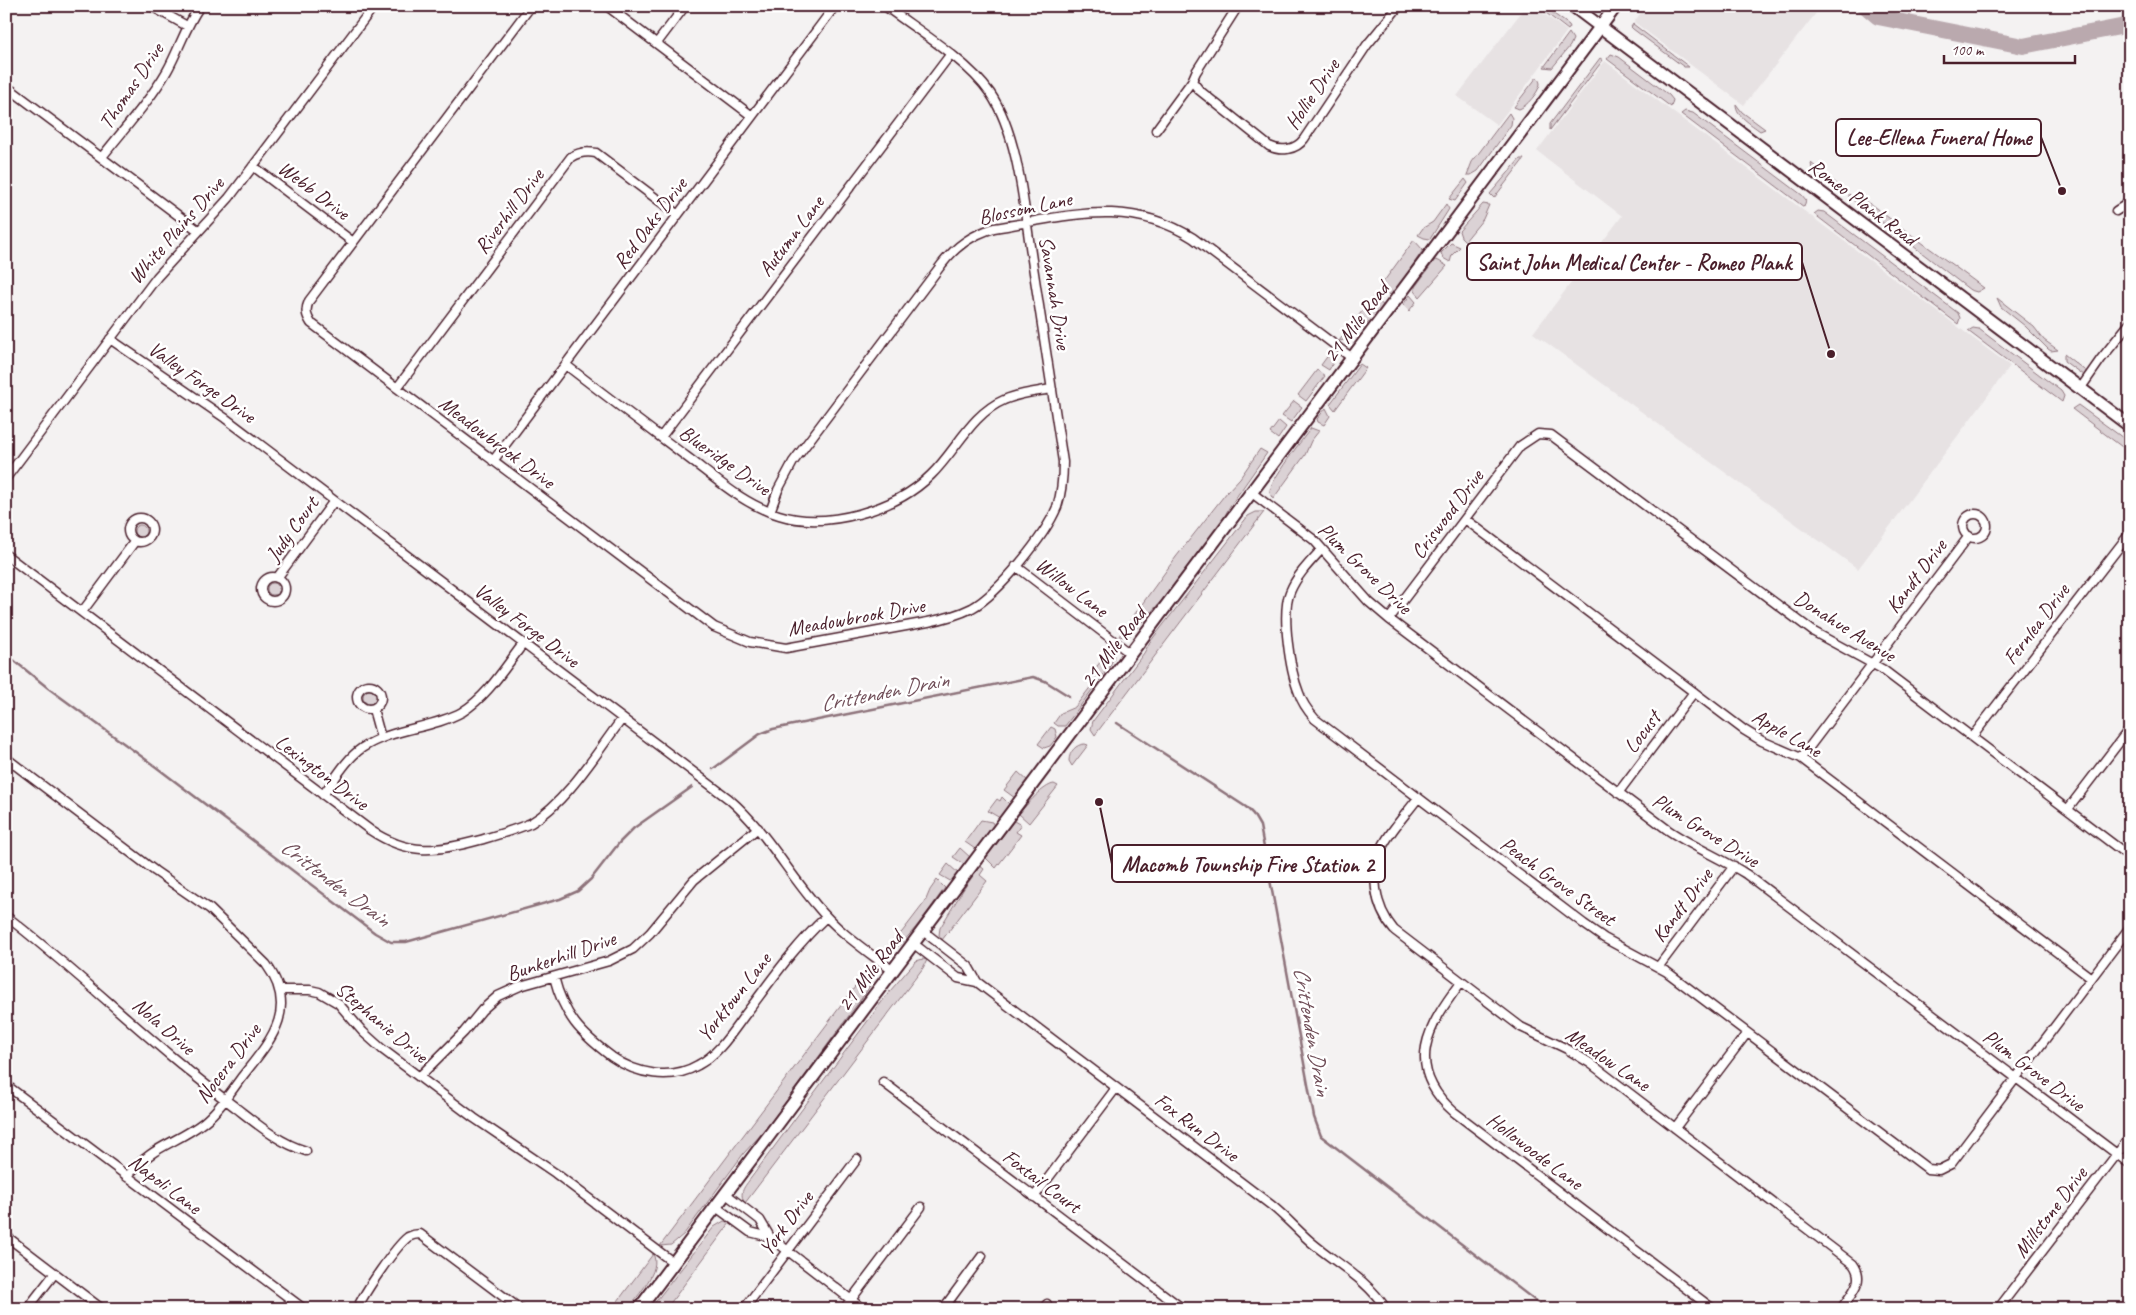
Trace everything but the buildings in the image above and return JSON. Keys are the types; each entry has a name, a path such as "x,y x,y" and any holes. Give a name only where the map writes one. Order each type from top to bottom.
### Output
{"street":[{"path":"151,6 187,26"},
{"name":"Thomas Drive","path":"102,157 160,82 174,58 187,26 200,6"},
{"name":"White Plains Drive","path":"6,478 166,265 229,198 374,6"},
{"name":"Meadowbrook Drive","path":"531,6 309,301 306,313 311,323 714,627 735,638 762,646 799,647 945,618 980,603 1000,585 1016,566"},
{"path":"607,6 752,116"},
{"path":"657,43 685,6"},
{"name":"Red Oaks Drive","path":"493,461 835,6"},
{"name":"Savannah Drive","path":"885,6 980,80 1004,118 1012,144 1063,462 1061,493 1050,520 1016,566"},
{"path":"1156,130 1192,81 1238,6"},
{"name":"Hollie Drive","path":"1192,81 1199,90 1269,146 1283,150 1296,147 1304,139 1367,45 1399,6"},
{"name":"Romeo Plank Road","path":"1574,6 2130,426"},
{"name":"21 Mile Road","path":"639,1309 1616,6"},
{"name":"Autumn Lane","path":"661,437 950,55"},
{"path":"6,86 199,231"},
{"name":"Riverhill Drive","path":"397,388 571,158 576,154 596,153 678,215"},
{"name":"Webb Drive","path":"253,166 353,242"},
{"path":"2116,211 2130,202"},
{"name":"Blossom Lane","path":"770,512 778,490 793,462 951,253 960,244 982,232 1084,214 1113,212 1142,215 1168,223 1193,238 1352,358"},
{"path":"2080,389 2130,323"},
{"name":"Valley Forge Drive","path":"110,339 225,418 729,799 758,828 826,917 852,940 893,971"},
{"name":"Blueridge Drive","path":"566,365 735,493 770,512 791,518 816,520 847,516 884,505 906,494 926,481 937,470 972,425 991,406 1014,396 1052,389"},
{"name":"Donahue Avenue","path":"1538,434 1544,433 1557,438 1824,639 1873,663 2130,857"},
{"name":"Criswood Drive","path":"1389,620 1520,446 1538,434"},
{"name":"Plum Grove Drive","path":"1252,493 1299,528 1322,549 1369,602 1389,620 1681,839 1734,866 2130,1164"},
{"name":"Judy Court","path":"277,578 334,501"},
{"name":"Apple Lane","path":"1465,519 1753,736 1801,758 2091,978"},
{"name":"Fernlea Drive","path":"1972,737 2130,532"},
{"name":"Kandt Drive","path":"1801,758 1969,536"},
{"path":"82,612 135,541"},
{"name":"Peach Grove Street","path":"1322,549 1294,583 1286,604 1286,624 1298,692 1308,712 1315,719 1418,798 1595,932 1659,966 1924,1166 1939,1170 1951,1164 2016,1078"},
{"name":"Lexington Drive","path":"6,555 370,830 393,844 417,850 437,850 519,828 543,817 561,800 622,719"},
{"name":"Willow Lane","path":"1016,566 1131,654"},
{"path":"323,794 352,758 366,746 382,738 442,720 463,711 483,695 523,644"},
{"name":"Locust","path":"1618,792 1694,692"},
{"path":"373,709 382,738"},
{"path":"2068,809 2130,728"},
{"path":"6,758 155,871 221,918 266,964 280,990"},
{"name":"Meadow Lane","path":"1418,798 1382,845 1378,855 1374,877 1378,902 1382,913 1394,930 1529,1032 1568,1049 1583,1059 1853,1264 1859,1275 1858,1283 1841,1309"},
{"name":"Bunkerhill Drive","path":"419,1077 494,1000 520,986 609,961 633,949 650,933 694,880 758,828"},
{"name":"Kandt Drive","path":"1659,966 1734,866"},
{"name":"Nola Drive","path":"6,916 225,1100 280,1140 292,1147 306,1151"},
{"name":"Yorktown Lane","path":"554,976 566,1012 583,1033 622,1063 644,1072 676,1073 698,1066 718,1050 791,954 826,917"},
{"path":"2016,1078 2130,927"},
{"name":"Fox Run Drive","path":"923,932 968,966 977,982 1271,1205 1311,1242 1363,1281 1386,1309"},
{"name":"Fox Run Drive","path":"914,944 958,978 977,982"},
{"name":"Hollowoode Lane","path":"1461,982 1435,1019 1426,1042 1425,1064 1432,1085 1438,1095 1454,1112 1713,1309"},
{"name":"Stephanie Drive","path":"280,990 310,990 329,997 338,1003 372,1040 419,1077 474,1118 554,1173 674,1263"},
{"name":"Nocera Drive","path":"127,1177 150,1152 203,1123 225,1100 276,1029 281,1008 280,990"},
{"path":"1674,1128 1747,1033"},
{"name":"Foxtail Court","path":"883,1082 1179,1306"},
{"name":"Napoli Lane","path":"6,1085 304,1309"},
{"path":"1034,1197 1116,1088"},
{"name":"Millstone Drive","path":"1998,1309 2130,1137"},
{"name":"York Drive","path":"744,1309 857,1159"},
{"path":"726,1194 760,1220 770,1238"},
{"path":"844,1309 921,1206"},
{"path":"716,1207 750,1232 770,1238 864,1309"},
{"path":"357,1309 368,1289 403,1242 414,1234 425,1237 516,1308"},
{"path":"6,1236 102,1309"},
{"path":"943,1309 982,1256"},
{"path":"27,1309 55,1273"}],"shaded area":[{"path":"1526,6 1533,6 1567,31 1497,125 1457,96"},
{"path":"1537,6 1543,6 1569,25 1568,30"},
{"path":"1646,6 1817,6 1820,8 1744,105 1634,22"},
{"path":"1633,24 1689,67 1684,67 1633,29 1631,27"},
{"path":"1569,33 1573,39 1570,46 1552,68 1544,67"},
{"path":"1611,54 1619,57 1669,95 1673,100 1671,107 1607,59"},
{"path":"1600,58 1603,60 1550,130 1550,124"},
{"path":"1605,61 2010,366 1858,569 1533,333 1622,216 1537,151"},
{"path":"1537,77 1540,84 1535,95 1522,108 1514,107"},
{"path":"1736,104 1742,112 1765,129 1760,131 1745,119 1738,112"},
{"path":"1685,111 1693,113 1802,195 1806,200 1804,207 1681,114"},
{"path":"1509,113 1512,118 1511,125 1478,171 1467,175 1472,162"},
{"path":"1520,159 1524,159 1494,198 1490,194"},
{"path":"1811,163 1843,189 1840,191 1812,170"},
{"path":"1465,179 1468,183 1455,201 1449,199"},
{"path":"1849,194 1855,199 1865,200 1893,221 1888,224 1882,223 1849,197"},
{"path":"1446,204 1449,209 1430,239 1418,235 1423,228 1433,222"},
{"path":"1483,204 1489,205 1483,219 1465,241 1459,231"},
{"path":"1818,211 1824,212 1958,313 1960,318 1958,324 1814,214"},
{"path":"1902,228 1984,288 1977,292 1970,290 1904,239 1901,234"},
{"path":"1414,240 1423,250 1392,296 1379,288"},
{"path":"1451,243 1460,247 1452,255 1450,262 1443,258 1441,253"},
{"path":"1435,260 1447,266 1420,297 1415,291 1415,287"},
{"path":"1410,295 1416,302 1409,311 1403,305"},
{"path":"1373,297 1384,306 1381,311 1351,339 1339,341"},
{"path":"1997,298 2034,327 2044,340 2058,350 2051,351 2048,349 2025,326 2001,307"},
{"path":"1973,328 1979,329 2061,391 2064,396 2062,402 1968,331"},
{"path":"1332,350 1335,359 1329,370 1321,365"},
{"path":"2064,354 2093,377 2087,378 2064,361"},
{"path":"1360,364 1366,368 1335,410 1330,404"},
{"path":"1317,370 1325,376 1306,401 1298,395"},
{"path":"1294,401 1302,407 1291,422 1282,416"},
{"path":"2078,405 2130,443 2130,453 2072,409"},
{"path":"1326,408 1330,416 1324,425 1318,422 1317,419"},
{"path":"1279,421 1286,427 1278,439 1270,433"},
{"path":"1311,428 1319,431 1311,441 1305,455 1273,499 1270,492 1275,478"},
{"path":"1260,449 1267,453 1230,506 1222,521 1163,599 1130,635 1125,637 1119,636 1176,557 1240,478"},
{"path":"1256,512 1264,512 1095,735 1091,729 1093,721 1144,653 1150,642 1248,516"},
{"path":"142,525 145,526 145,536 138,537 135,536 134,529 135,526"},
{"path":"275,583 278,584 278,594 271,595 268,594 267,587 268,584"},
{"path":"1112,647 1114,657 1110,666 1065,726 1058,726 1054,723 1061,713 1075,707 1092,685 1094,670"},
{"path":"370,690 375,692 377,697 375,702 370,704 365,702 363,697 365,692"},
{"path":"1051,727 1055,729 1057,737 1050,746 1044,748 1038,744"},
{"path":"1079,745 1088,745 1072,766 1069,758 1072,752"},
{"path":"1018,772 1028,781 1015,798 1004,790"},
{"path":"1054,784 1058,786 1029,823 1019,814 1040,792"},
{"path":"1002,797 1010,805 1000,818 988,811 997,799 1000,801"},
{"path":"981,820 992,822 994,826 978,848 975,849 965,842"},
{"path":"1014,821 1021,825 1016,832 1021,835 996,868 986,858"},
{"path":"960,848 971,858 965,865 953,857"},
{"path":"948,864 959,874 952,882 940,875"},
{"path":"980,866 984,869 980,875 987,881 942,940 939,935 940,928"},
{"path":"937,880 945,888 925,916 907,938 889,952 882,953 902,932 925,902"},
{"path":"927,960 923,968 745,1203 742,1193 747,1184 890,991 916,961"},
{"path":"873,965 875,975 867,991 765,1130 744,1153 684,1234 671,1245 660,1246 864,975"},
{"path":"724,1221 730,1223 666,1309 650,1309 714,1227"},
{"path":"653,1254 655,1260 651,1275 628,1309 612,1309"}],"waterway":[{"path":"1865,6 1878,17 2023,46 2130,25"},
{"name":"Crittenden Drain","path":"6,654 48,688 156,767 375,933 391,942 406,942 560,899 578,891 591,879 619,843 634,828 692,787"},
{"name":"Crittenden Drain","path":"713,769 760,734 773,729 1033,677 1045,681 1069,696"},
{"name":"Crittenden Drain","path":"1117,723 1246,807 1260,826 1314,1117 1321,1136 1546,1309"}],"place":[{"name":"Lee-Ellena Funeral Home","path":"2062,191"},
{"name":"Saint John Medical Center - Romeo Plank","path":"1831,354"},
{"name":"Macomb Township Fire Station 2","path":"1099,802"}]}
